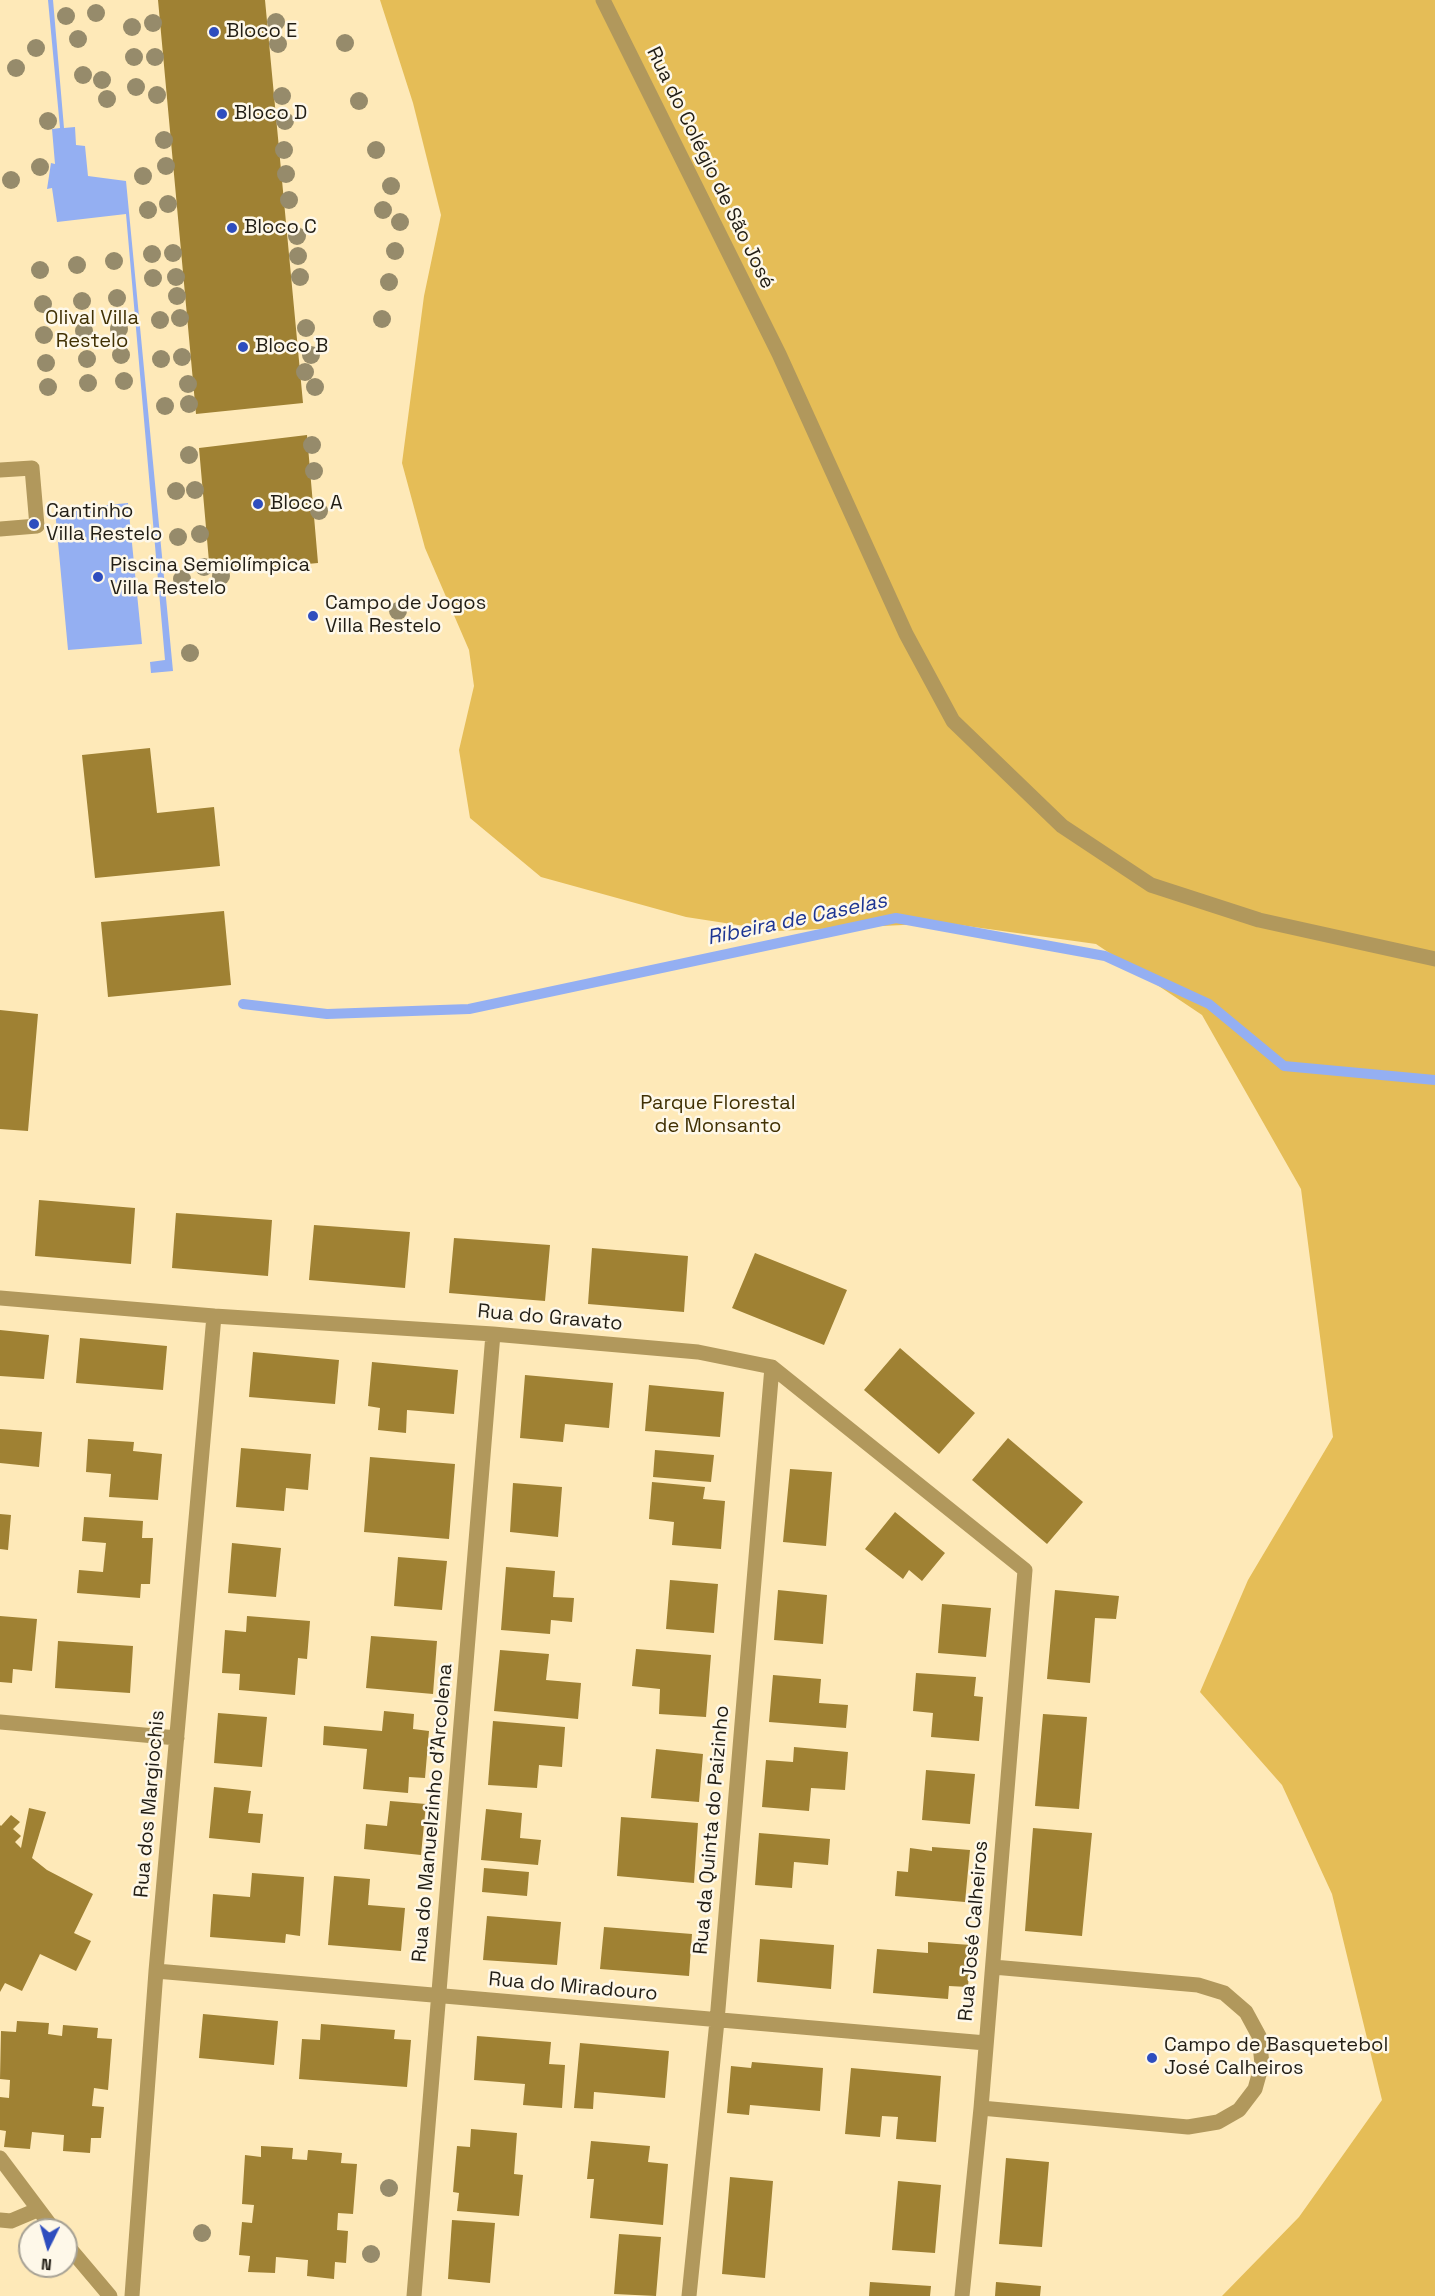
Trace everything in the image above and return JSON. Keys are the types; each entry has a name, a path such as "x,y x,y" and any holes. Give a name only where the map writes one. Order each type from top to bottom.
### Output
{"street":[{"name":"Rua do Colégio de São José","path":"603,0 779,354 906,634 953,722 1062,826 1151,885 1259,920 1435,959"},
{"path":"0,470 32,468 37,526 0,529"},
{"name":"Rua do Gravato","path":"0,1298 214,1317 493,1334 698,1352 772,1367 1024,1570"},
{"name":"Rua dos Margiochis","path":"132,2296 156,1971 214,1317"},
{"name":"Rua do Manuelzinho d'Arcolena","path":"414,2296 493,1334"},
{"name":"Rua da Quinta do Paizinho","path":"689,2296 717,2021 772,1367"},
{"name":"Rua José Calheiros","path":"962,2296 981,2108 1024,1570"},
{"path":"0,1722 177,1738"},
{"path":"981,2108 1188,2127 1218,2122 1239,2110 1255,2089 1262,2064 1259,2036 1246,2012 1224,1993 1198,1985 993,1966"},
{"name":"Rua do Miradouro","path":"156,1971 986,2043"},
{"path":"0,2158 44,2218"},
{"path":"0,2220 11,2221 38,2210"},
{"path":"78,2258 110,2296"}],"green space":[{"name":"Parque Florestal de Monsanto","path":"0,0 1435,0 1435,2296 0,2296"}],"shaded area":[{"path":"380,0 1435,0 1435,2296 1222,2296 1299,2217 1382,2100 1332,1894 1282,1785 1200,1692 1248,1580 1333,1437 1301,1189 1202,1015 1096,944 945,923 777,931 686,917 541,877 470,818 459,750 474,686 469,650 425,548 402,463 424,296 441,215 413,103"}],"water":[{"path":"48,0 53,0 64,128 75,127 76,145 85,146 88,176 126,181 173,671 151,673 150,662 165,660 126,214 57,222 52,188 47,189 51,163 55,164 52,129 60,128"},
{"name":"Piscina Semiolímpica Villa Restelo","path":"128,503 142,644 68,650 55,510"}],"building":[{"path":"158,0 265,0 303,403 196,414"},
{"name":"Bloco A","path":"307,435 318,563 210,573 199,448"},
{"path":"150,748 157,813 214,807 220,866 95,878 82,755"},
{"path":"224,911 231,985 108,997 101,922"},
{"path":"0,1010 38,1014 28,1131 0,1129"},
{"path":"39,1200 135,1208 131,1264 35,1256"},
{"path":"176,1213 272,1220 268,1276 172,1268"},
{"path":"314,1225 410,1232 405,1288 309,1280"},
{"path":"454,1238 550,1245 545,1301 449,1293"},
{"path":"592,1248 688,1256 684,1312 588,1304"},
{"path":"755,1253 847,1290 824,1345 732,1308"},
{"path":"0,1330 49,1335 44,1379 0,1376"},
{"path":"80,1338 167,1346 163,1390 76,1383"},
{"path":"900,1348 975,1413 939,1454 864,1390"},
{"path":"253,1352 339,1360 335,1404 249,1397"},
{"path":"372,1362 458,1370 454,1414 407,1410 406,1433 378,1430 380,1408 368,1406"},
{"path":"525,1375 613,1383 609,1428 565,1424 563,1442 520,1438"},
{"path":"649,1385 724,1392 720,1437 645,1431"},
{"path":"0,1429 42,1432 39,1467 0,1463"},
{"path":"1008,1438 1083,1502 1047,1544 972,1480"},
{"path":"88,1439 134,1442 133,1451 162,1454 158,1500 109,1497 111,1474 86,1472"},
{"path":"241,1448 311,1454 308,1490 286,1488 284,1511 236,1507"},
{"path":"655,1450 714,1455 711,1482 653,1477"},
{"path":"370,1457 455,1464 449,1539 364,1532"},
{"path":"790,1469 832,1472 826,1546 783,1542"},
{"path":"652,1482 705,1487 703,1499 725,1501 721,1549 672,1545 674,1522 649,1519"},
{"path":"513,1483 562,1487 558,1537 510,1532"},
{"path":"895,1512 945,1553 922,1581 909,1570 903,1579 865,1549"},
{"path":"0,1514 11,1515 8,1550 0,1549"},
{"path":"84,1517 143,1521 142,1538 153,1538 150,1584 141,1584 140,1598 77,1593 79,1570 103,1572 106,1543 82,1541"},
{"path":"232,1543 281,1548 276,1597 228,1593"},
{"path":"398,1557 447,1561 442,1610 394,1606"},
{"path":"506,1567 555,1571 553,1597 574,1598 572,1622 551,1620 550,1634 501,1630"},
{"path":"670,1580 718,1584 714,1633 666,1629"},
{"path":"778,1590 827,1595 823,1644 774,1640"},
{"path":"1055,1590 1119,1596 1116,1619 1095,1618 1090,1683 1047,1679"},
{"path":"942,1604 991,1608 986,1657 938,1653"},
{"path":"0,1616 37,1619 32,1671 13,1669 12,1683 0,1682"},
{"path":"247,1616 310,1621 307,1659 298,1658 295,1695 239,1690 240,1674 222,1673 225,1630 246,1632"},
{"path":"371,1636 437,1641 433,1694 366,1688"},
{"path":"58,1641 133,1646 130,1693 55,1688"},
{"path":"636,1649 711,1655 706,1717 659,1714 660,1689 632,1686"},
{"path":"500,1650 549,1654 546,1680 581,1683 578,1719 494,1711"},
{"path":"916,1673 976,1677 974,1696 983,1697 979,1741 931,1737 933,1713 913,1711"},
{"path":"773,1675 821,1679 819,1703 848,1705 846,1728 769,1722"},
{"path":"384,1711 414,1714 413,1729 429,1731 425,1778 409,1777 408,1793 363,1789 367,1749 323,1745 324,1726 382,1731"},
{"path":"218,1713 267,1717 262,1767 214,1763"},
{"path":"1043,1714 1087,1717 1079,1809 1035,1806"},
{"path":"493,1721 565,1727 562,1767 539,1765 537,1788 488,1785"},
{"path":"794,1747 848,1752 845,1790 811,1788 809,1811 762,1807 766,1760 793,1762"},
{"path":"656,1749 703,1754 699,1802 651,1798"},
{"path":"926,1770 975,1774 970,1824 922,1820"},
{"path":"214,1787 251,1791 248,1813 263,1814 260,1843 209,1838"},
{"path":"390,1801 426,1804 421,1855 364,1849 366,1824 387,1826"},
{"path":"29,1808 46,1812 32,1858 47,1870 93,1894 74,1933 91,1941 76,1971 40,1954 22,1991 5,1983 0,1992 0,1825 11,1815 20,1822 13,1829 21,1836 15,1842 21,1848"},
{"path":"486,1809 522,1813 520,1838 541,1840 538,1865 481,1860"},
{"path":"621,1817 698,1823 694,1883 617,1876"},
{"path":"1033,1828 1092,1833 1082,1936 1025,1931"},
{"path":"759,1833 830,1839 828,1865 794,1862 792,1888 755,1885"},
{"path":"932,1847 970,1850 965,1902 895,1896 897,1871 908,1872 910,1848 932,1851"},
{"path":"484,1868 529,1872 527,1896 482,1892"},
{"path":"252,1873 304,1877 300,1936 286,1934 285,1943 210,1937 213,1894 250,1897"},
{"path":"334,1876 370,1879 368,1905 405,1908 401,1951 328,1945"},
{"path":"487,1916 561,1922 557,1965 483,1960"},
{"path":"604,1927 692,1934 689,1976 600,1969"},
{"path":"760,1939 834,1945 831,1989 757,1982"},
{"path":"928,1942 971,1945 968,1987 949,1986 948,1999 873,1993 877,1949 928,1953"},
{"path":"203,2014 278,2021 274,2065 199,2058"},
{"path":"17,2021 49,2023 48,2034 62,2036 63,2025 98,2028 97,2038 112,2039 108,2090 94,2088 92,2106 104,2107 101,2138 91,2138 90,2153 63,2151 64,2135 32,2132 30,2149 4,2147 6,2131 0,2130 0,2097 9,2098 10,2080 0,2079 1,2031 16,2032"},
{"path":"321,2024 395,2030 394,2039 411,2040 407,2087 299,2079 302,2039 320,2040"},
{"path":"477,2036 551,2042 549,2064 565,2065 562,2108 523,2105 525,2084 474,2080"},
{"path":"580,2043 669,2051 665,2098 594,2092 593,2109 574,2108"},
{"path":"752,2062 823,2068 820,2111 750,2105 749,2115 727,2113 731,2066 751,2068"},
{"path":"851,2068 941,2076 936,2142 896,2139 898,2117 882,2116 880,2137 845,2134"},
{"path":"471,2129 517,2133 514,2174 523,2175 519,2216 457,2211 459,2193 453,2192 457,2146 470,2147"},
{"path":"591,2141 650,2146 648,2162 668,2164 663,2225 590,2218 594,2179 587,2179"},
{"path":"261,2146 293,2148 292,2159 307,2160 308,2150 342,2153 341,2163 357,2164 353,2214 338,2213 337,2230 348,2231 346,2263 335,2262 334,2279 307,2276 308,2260 276,2257 275,2273 248,2272 250,2256 239,2255 242,2222 252,2223 254,2205 242,2204 245,2155 261,2157"},
{"path":"1006,2158 1049,2162 1042,2247 999,2244"},
{"path":"730,2177 773,2181 765,2278 722,2274"},
{"path":"898,2181 941,2185 935,2253 892,2250"},
{"path":"452,2220 495,2223 490,2283 448,2279"},
{"path":"619,2234 661,2237 656,2296 614,2294"},
{"path":"870,2282 931,2286 930,2296 869,2296"},
{"path":"996,2282 1041,2286 1040,2296 995,2296"}],"waterway":[{"name":"Ribeira de Caselas","path":"243,1004 327,1014 469,1009 896,918 1105,956 1209,1004 1284,1066 1435,1080"}],"place":[{"name":"Bloco E","path":"214,32"},
{"name":"Bloco D","path":"222,114"},
{"name":"Bloco C","path":"232,228"},
{"name":"Bloco B","path":"243,347"},
{"name":"Bloco A","path":"258,504"},
{"name":"Cantinho Villa Restelo","path":"34,524"},
{"name":"Piscina Semiolímpica Villa Restelo","path":"98,577"},
{"name":"Campo de Jogos Villa Restelo","path":"313,616"},
{"name":"Campo de Basquetebol José Calheiros","path":"1152,2058"}],"park label":[{"name":"Olival Villa Restelo","path":"92,330"}]}
